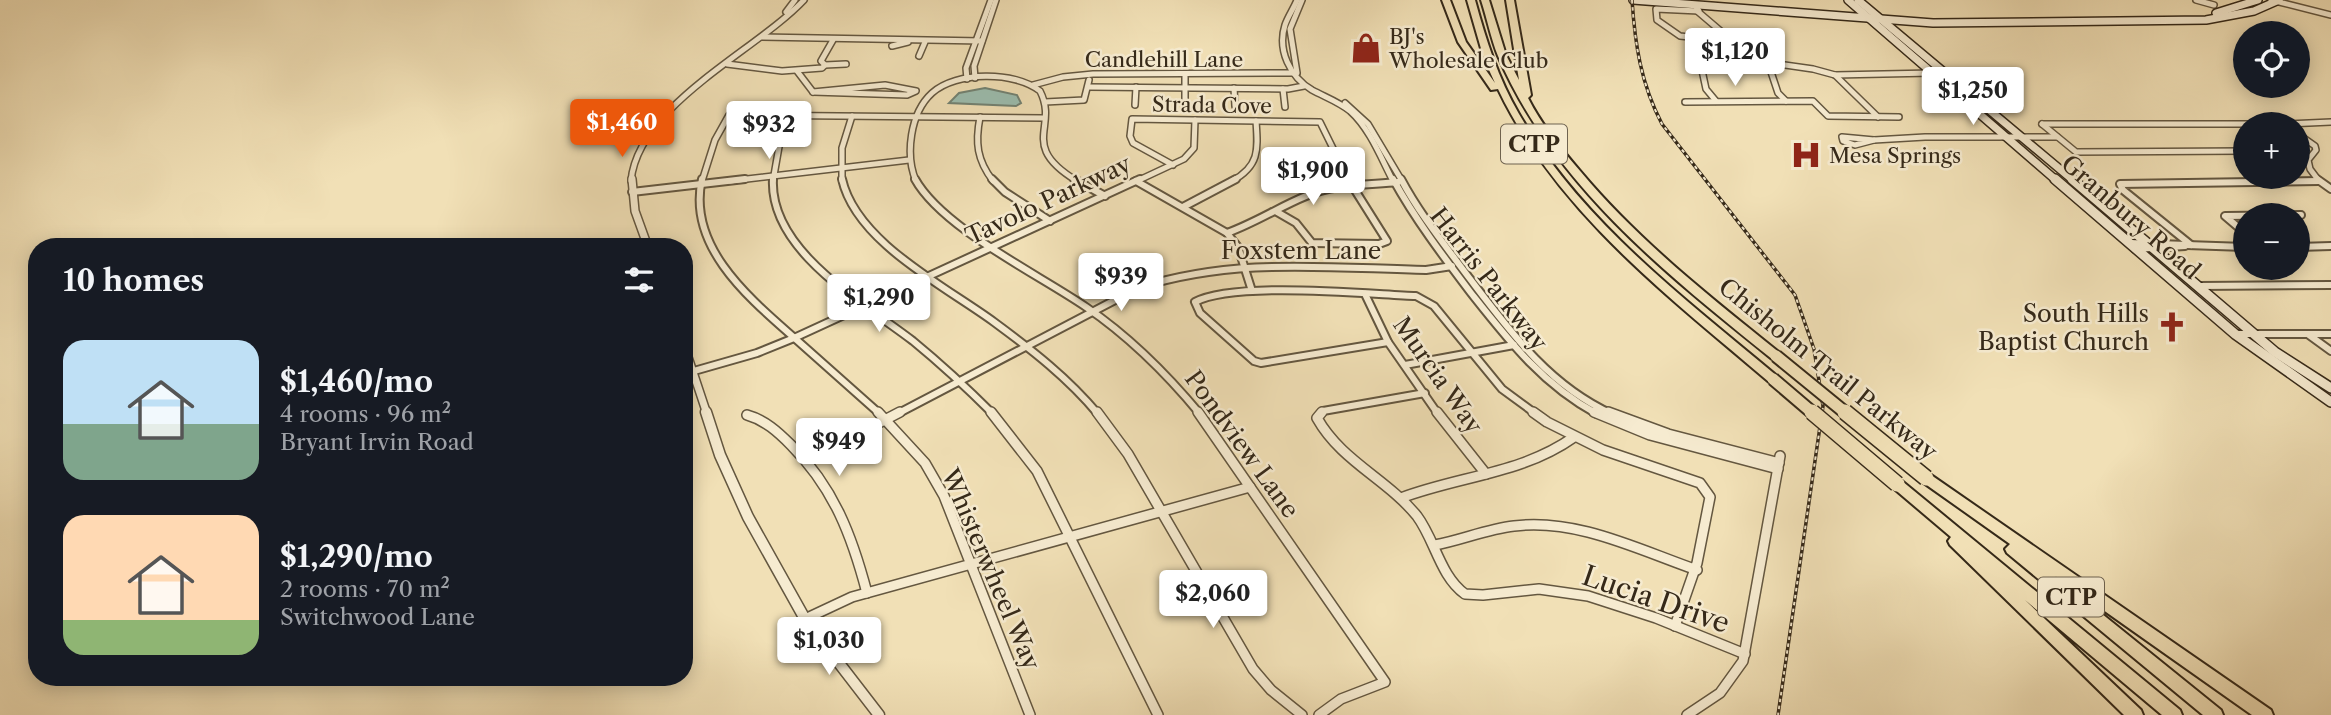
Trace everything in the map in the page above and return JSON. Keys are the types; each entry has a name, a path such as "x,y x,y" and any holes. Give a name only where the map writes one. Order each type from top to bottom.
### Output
{"highway":[{"path":"1446,0 1462,42 1514,115"},
{"name":"Chisholm Trail Parkway","path":"1471,0 1482,49 1514,115 1552,168 1602,225 1679,298 1773,379 2174,715"},
{"name":"Chisholm Trail Parkway","path":"1485,0 1505,65 1533,115 1574,171 1653,252 2215,715"},
{"path":"1510,0 1516,28 1519,68 1533,115"},
{"path":"1926,478 2265,715"},
{"path":"1897,484 2134,715"}],"main road":[{"path":"1633,0 1874,18 2195,21 2238,16 2276,1"},
{"path":"1677,0 1699,6"},
{"name":"Granbury Road","path":"1848,0 1946,73 2200,286 2251,334 2331,388"},
{"name":"Granbury Road","path":"1858,0 1933,73 2131,246 2235,334 2331,402"},
{"path":"2099,20 2185,16 2225,11 2259,0"},
{"path":"2185,16 2195,21"},
{"path":"1933,73 1946,73"}],"street":[{"path":"645,238 633,206 632,191 632,174 644,144 663,119 782,16 795,0"},
{"path":"724,64 789,16 804,0"},
{"path":"977,41 991,0"},
{"path":"971,78 966,68 996,0"},
{"path":"2196,0 2214,5"},
{"path":"1294,73 1286,24 1299,1"},
{"path":"2276,1 2331,15"},
{"path":"1726,41 1674,34 1657,20 1656,9 1699,6 1723,33 1735,58 1813,69 1835,75 1933,73"},
{"path":"762,37 890,44 912,41 977,41"},
{"path":"825,65 821,61 833,40"},
{"path":"919,56 925,42"},
{"path":"1716,101 1706,89 1696,47 1730,49"},
{"path":"724,64 797,71 846,63"},
{"path":"1768,63 1778,93 1786,101"},
{"path":"797,71 813,92"},
{"name":"Candlehill Lane","path":"1033,85 1056,77 1082,74 1294,73"},
{"name":"Harris Parkway","path":"1294,73 1304,86 1355,117 1451,267 1554,387 1605,418 1635,429 1779,463 1745,654"},
{"name":"Harris Parkway","path":"1294,73 1364,118 1397,182 1516,345"},
{"path":"1185,75 1185,105"},
{"path":"1835,75 1878,117"},
{"path":"632,191 909,160 910,137 924,99 931,93 948,84 971,78 1009,78 1033,85 1044,96 1041,141 1050,159 1065,173 1105,196"},
{"path":"1045,102 1082,102 1086,99 1088,84 1234,89 1304,86"},
{"path":"813,92 884,85 931,93"},
{"path":"1135,105 1136,87"},
{"path":"1234,89 1235,106"},
{"path":"1283,89 1285,107"},
{"path":"813,92 907,95 916,91"},
{"path":"1685,102 1813,101 1828,116 1899,117"},
{"name":"Whisterwheel Way","path":"791,115 729,115 709,149 700,182 702,218 722,266 741,290 886,419 911,444 937,482 1030,715"},
{"path":"1043,118 791,115 777,147 772,174 775,204 793,239 828,278 960,381 981,400 1021,446 1037,471 1158,715"},
{"path":"852,116 841,148 840,167 850,203 868,227 892,250 1060,372 1111,428 1253,669 1271,690 1303,715"},
{"path":"980,117 975,147 985,170 1005,192 1050,221"},
{"name":"Strada Cove","path":"1173,164 1133,143 1130,136 1132,120 1320,122 1352,186"},
{"name":"Tavolo Parkway","path":"694,372 757,353 794,338 1173,164 1193,152 1195,120"},
{"path":"1182,207 1247,173 1258,152 1256,121"},
{"path":"2310,123 2331,122"},
{"path":"2233,124 2042,124 2076,152 2233,151"},
{"path":"1874,140 1848,136 1841,139 1852,144 1874,140 2058,137"},
{"path":"2310,142 2316,150 2310,157"},
{"name":"Pondview Lane","path":"909,160 916,181 933,204 959,226 1092,312 1129,340 1171,379 1204,419 1385,682 1341,699 1319,715"},
{"path":"2310,170 2331,189"},
{"path":"1136,181 1227,233 1238,247 1252,291"},
{"path":"2188,245 2123,190 2120,184 2319,181"},
{"path":"1227,233 1307,195 1352,186 1397,182"},
{"path":"1276,212 1296,223 1312,243 1387,242 1352,186"},
{"path":"2233,216 2225,216 2233,223"},
{"path":"2131,246 2233,247"},
{"path":"2310,247 2331,246"},
{"name":"Foxstem Lane","path":"808,460 1138,288 1163,279 1218,268 1426,270 1460,265"},
{"path":"2200,286 2331,285"},
{"path":"1388,342 1261,363 1254,361 1200,313 1195,302 1208,295 1252,291 1406,295 1425,300 1443,316 1502,389 1525,408 1574,437 1603,450 1693,480 1705,488 1710,497 1698,570 1675,626"},
{"name":"Murcia Way","path":"1366,294 1388,342 1456,439 1486,474"},
{"path":"2235,334 2331,334"},
{"path":"2308,334 2331,351"},
{"path":"1405,365 1516,345"},
{"path":"694,372 720,455 738,497 805,619 879,715"},
{"path":"1425,393 1318,414 1320,425 1343,451 1401,498 1417,516 1435,545 1506,527 1541,525 1578,531 1698,570"},
{"path":"747,415 767,423 808,460 825,484 848,524 867,593"},
{"path":"1401,498 1455,479 1505,471 1547,456 1574,437"},
{"path":"805,619 833,604 867,593 1250,487"},
{"name":"Lucia Drive","path":"1435,545 1457,589 1468,595 1536,589 1562,590 1623,606 1745,654"},
{"path":"1687,715 1710,703 1724,690 1735,676 1745,654"}],"shaded area":[{"path":"985,88 1017,95 1021,103 1016,106 949,103 959,93"}],"railway":[{"path":"1632,0 1640,64 1662,124 1795,295 1814,349 1823,406 1778,715"}],"place":[{"name":"BJ's Wholesale Club","path":"1366,48"},
{"name":"Mesa Springs","path":"1806,155"},
{"name":"South Hills Baptist Church","path":"2172,327"}]}
